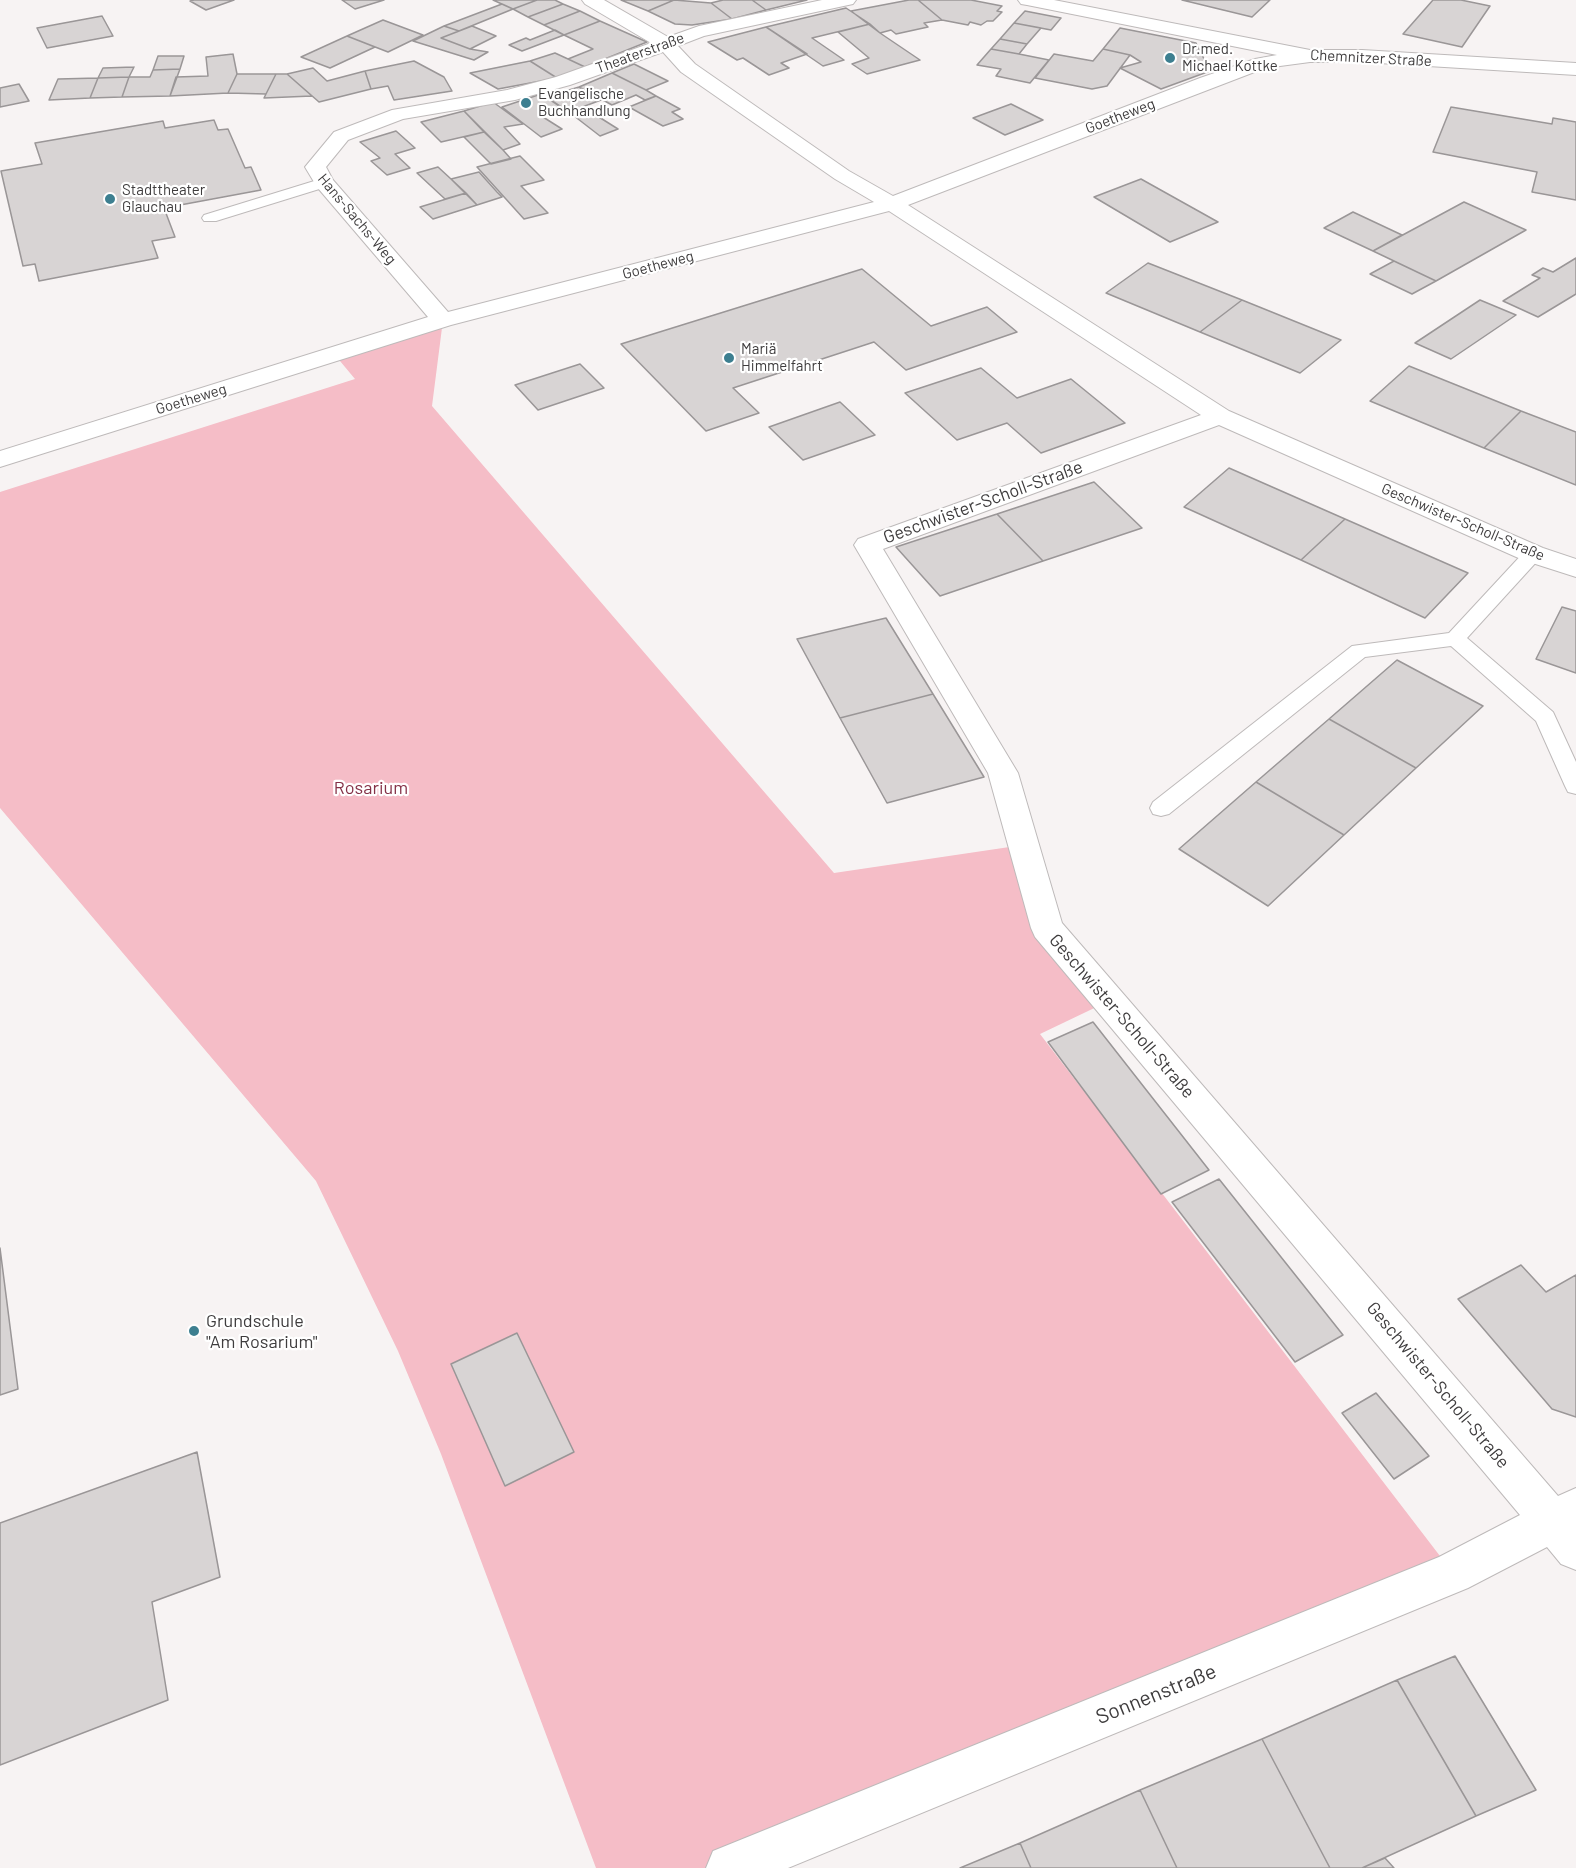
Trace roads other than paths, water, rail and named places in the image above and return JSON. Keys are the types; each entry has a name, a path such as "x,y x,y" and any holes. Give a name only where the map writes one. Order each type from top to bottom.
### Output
{"street":[{"name":"Geschwister-Scholl-Straße","path":"591,0 665,43 688,68 842,175 892,204 1220,416 1533,554 1576,568"},
{"name":"Theaterstraße","path":"399,114 508,96 562,81 699,32 847,0"},
{"name":"Chemnitzer Straße","path":"1027,0 1310,56 1362,56 1576,69"},
{"name":"Goetheweg","path":"0,459 443,321 892,204 1207,82 1262,63 1310,56"},
{"name":"Hans-Sachs-Weg","path":"399,114 341,136 315,167 324,183 443,321"},
{"name":"Geschwister-Scholl-Straße","path":"1220,416 867,545 1003,773 1047,928 1569,1527"},
{"name":"Sonnenstraße","path":"730,1868 1569,1527"}],"lane":[{"path":"210,218 324,183"},
{"path":"1161,808 1359,651 1455,639 1533,554"},
{"path":"1455,639 1545,717 1576,786"}],"place":[{"name":"Dr.med. Michael Kottke","path":"1170,58"},
{"name":"Evangelische Buchhandlung","path":"526,103"},
{"name":"Stadttheater Glauchau","path":"110,199"},
{"name":"Mariä Himmelfahrt","path":"729,358"},
{"name":"Grundschule \"Am Rosarium\"","path":"194,1331"}],"park label":[{"name":"Rosarium","path":"371,788"}]}
